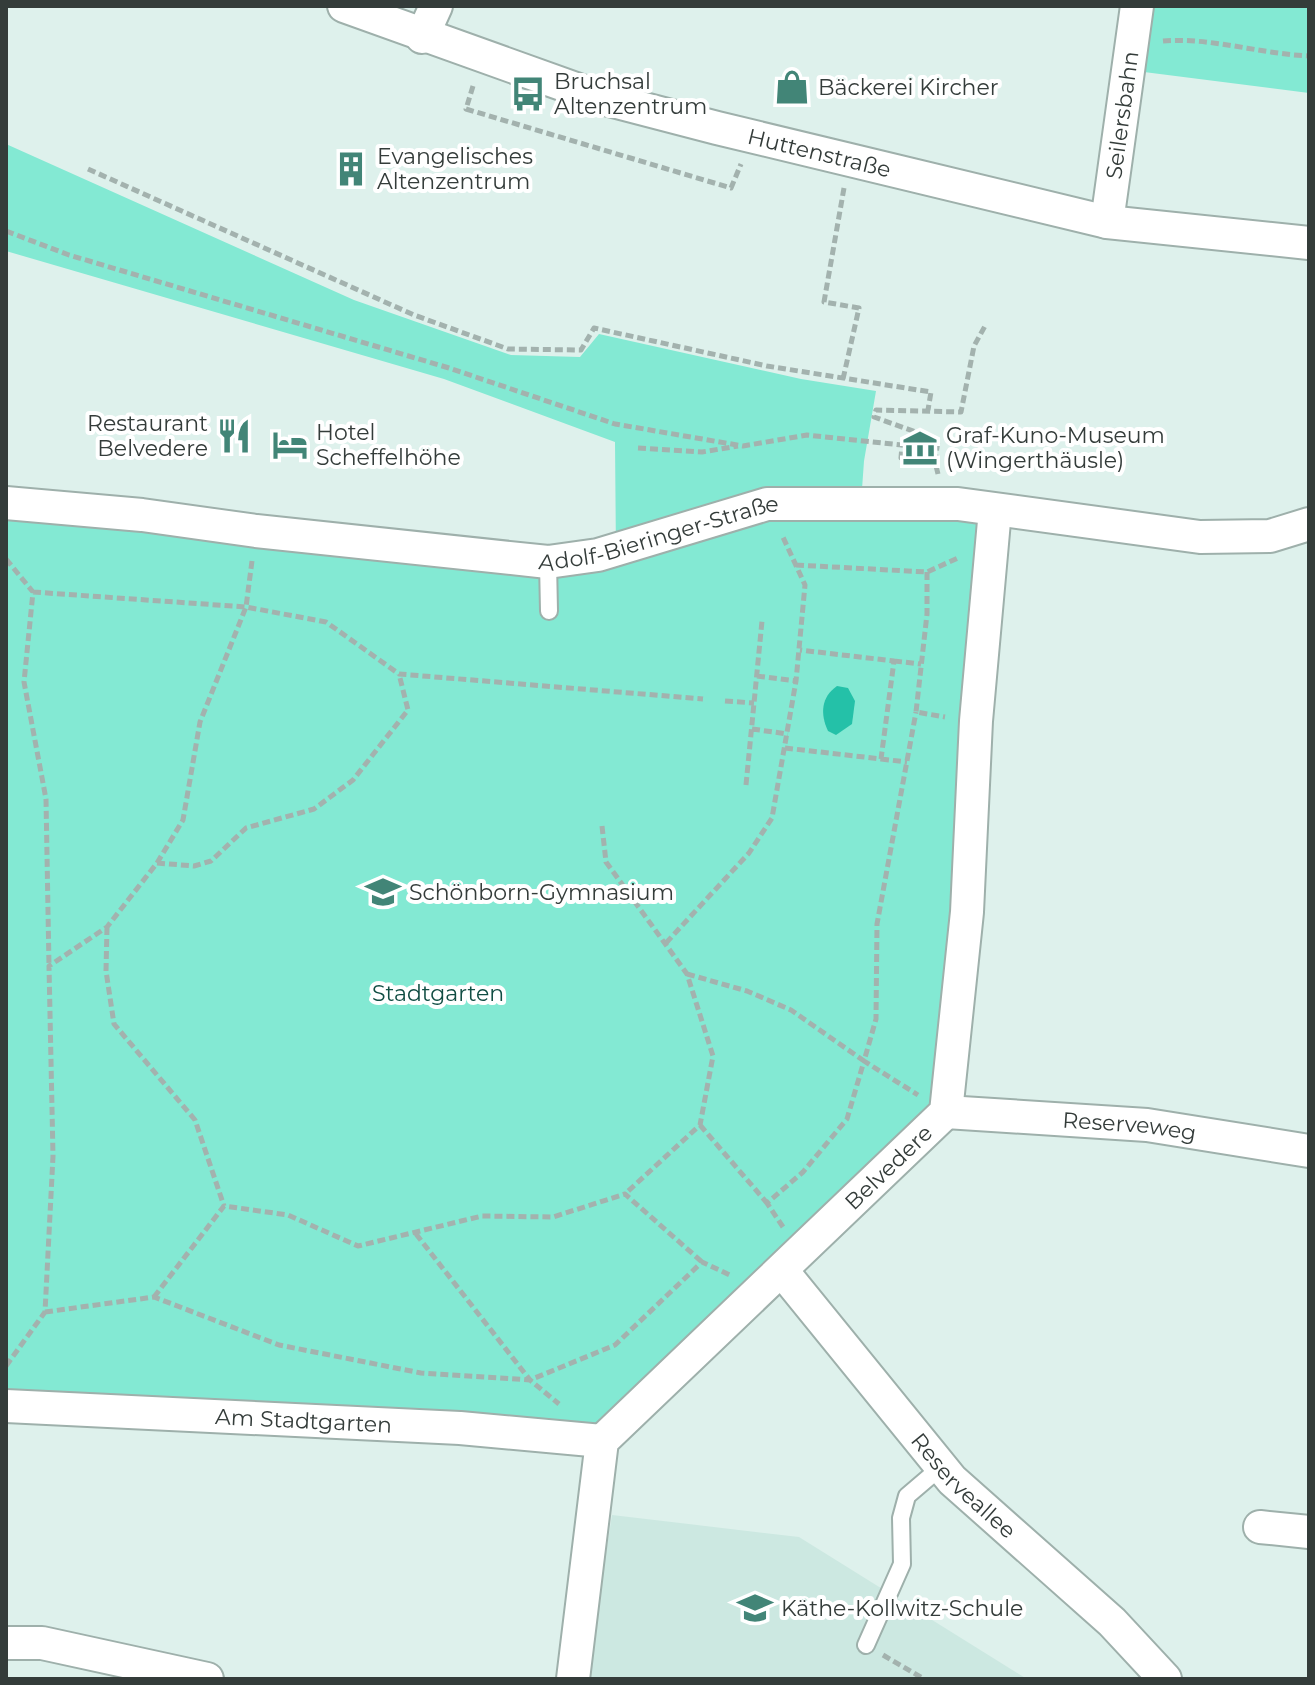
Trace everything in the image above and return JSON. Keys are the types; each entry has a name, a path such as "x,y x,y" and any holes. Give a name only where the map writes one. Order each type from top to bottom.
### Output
{"street":[{"name":"Huttenstraße","path":"344,6 482,58 840,177 1107,222 1309,243"},
{"path":"422,37 436,6"},
{"name":"Seilersbahn","path":"1107,222 1137,6"},
{"name":"Adolf-Bieringer-Straße","path":"6,503 142,515 256,531 548,562 598,555 767,504 958,504 1200,537 1270,536 1309,524"},
{"name":"Belvedere","path":"602,1441 946,1112 967,912 976,721 995,510"},
{"name":"Reserveweg","path":"946,1112 1147,1125 1309,1151"},
{"name":"Reserveallee","path":"782,1272 941,1467 1112,1622 1165,1679"},
{"name":"Am Stadtgarten","path":"6,1406 460,1428 602,1441"},
{"path":"573,1679 602,1441"},
{"path":"1260,1527 1309,1532"},
{"path":"6,1643 42,1643 207,1679"}],"lane":[{"path":"548,562 549,611"},
{"path":"866,1645 902,1564 901,1518 907,1496 941,1467"}],"path":[{"path":"1132,44 1179,40 1268,54 1309,56"},
{"path":"482,58 466,109 731,188 743,161"},
{"path":"88,169 414,315 508,349 581,350 594,328 843,379 931,392 928,410"},
{"path":"843,379 859,308 824,302 840,177 859,191"},
{"path":"6,231 69,255 449,368 615,424 743,446"},
{"path":"938,440 874,417 876,410 961,412 974,346 985,326"},
{"path":"638,448 702,452 807,435 902,445 901,458 935,462"},
{"path":"666,943 749,853 772,818 796,681 805,585 767,504"},
{"path":"49,966 107,927 157,863 183,820 200,722 246,607 256,531"},
{"path":"796,565 927,572 994,543"},
{"path":"6,559 33,592 24,682 46,799 53,1156 45,1312 6,1366"},
{"path":"767,1203 803,1172 847,1119 876,1019 877,924 916,712 927,572"},
{"path":"33,592 246,607 326,622 399,674 703,699"},
{"path":"746,785 762,621"},
{"path":"800,650 921,664"},
{"path":"881,759 894,661"},
{"path":"157,863 194,866 211,861 246,828 314,809 353,780 408,710 399,674"},
{"path":"757,676 796,681"},
{"path":"725,701 754,703"},
{"path":"916,712 976,721"},
{"path":"752,729 788,734"},
{"path":"785,748 907,762"},
{"path":"224,1206 288,1215 358,1246 482,1216 553,1217 625,1194 700,1125 713,1056 687,974 606,862 602,826"},
{"path":"107,927 106,971 114,1024 195,1120 224,1206"},
{"path":"687,974 747,991 791,1010 864,1061 946,1112"},
{"path":"625,1194 702,1262 782,1272 767,1203 700,1125"},
{"path":"154,1297 224,1206"},
{"path":"416,1234 530,1380"},
{"path":"45,1312 154,1297 279,1345 421,1373 530,1380 615,1345 702,1262"},
{"path":"866,1645 924,1679"}],"shaded area":[{"path":"837,686 848,688 855,701 852,724 836,735 828,731 823,712 828,695"},
{"name":"Käthe-Kollwitz-Schule","path":"612,1515 799,1537 1027,1679 586,1679"}],"green space":[{"path":"1149,6 1309,6 1309,93 1144,72"},
{"name":"Stadtgarten","path":"6,144 354,300 511,355 580,357 599,334 801,379 876,391 864,461 861,503 984,518 938,1105 610,1450 6,1393 6,510 616,555 615,442 444,379 6,251"}],"place":[{"name":"Bäckerei Kircher","path":"792,87"},
{"name":"Bruchsal Altenzentrum","path":"528,94"},
{"name":"Evangelisches Altenzentrum","path":"351,169"},
{"name":"Restaurant Belvedere","path":"234,436"},
{"name":"Hotel Scheffelhöhe","path":"290,445"},
{"name":"Graf-Kuno-Museum (Wingerthäusle)","path":"920,448"},
{"name":"Schönborn-Gymnasium","path":"383,892"},
{"name":"Käthe-Kollwitz-Schule","path":"755,1608"}]}
